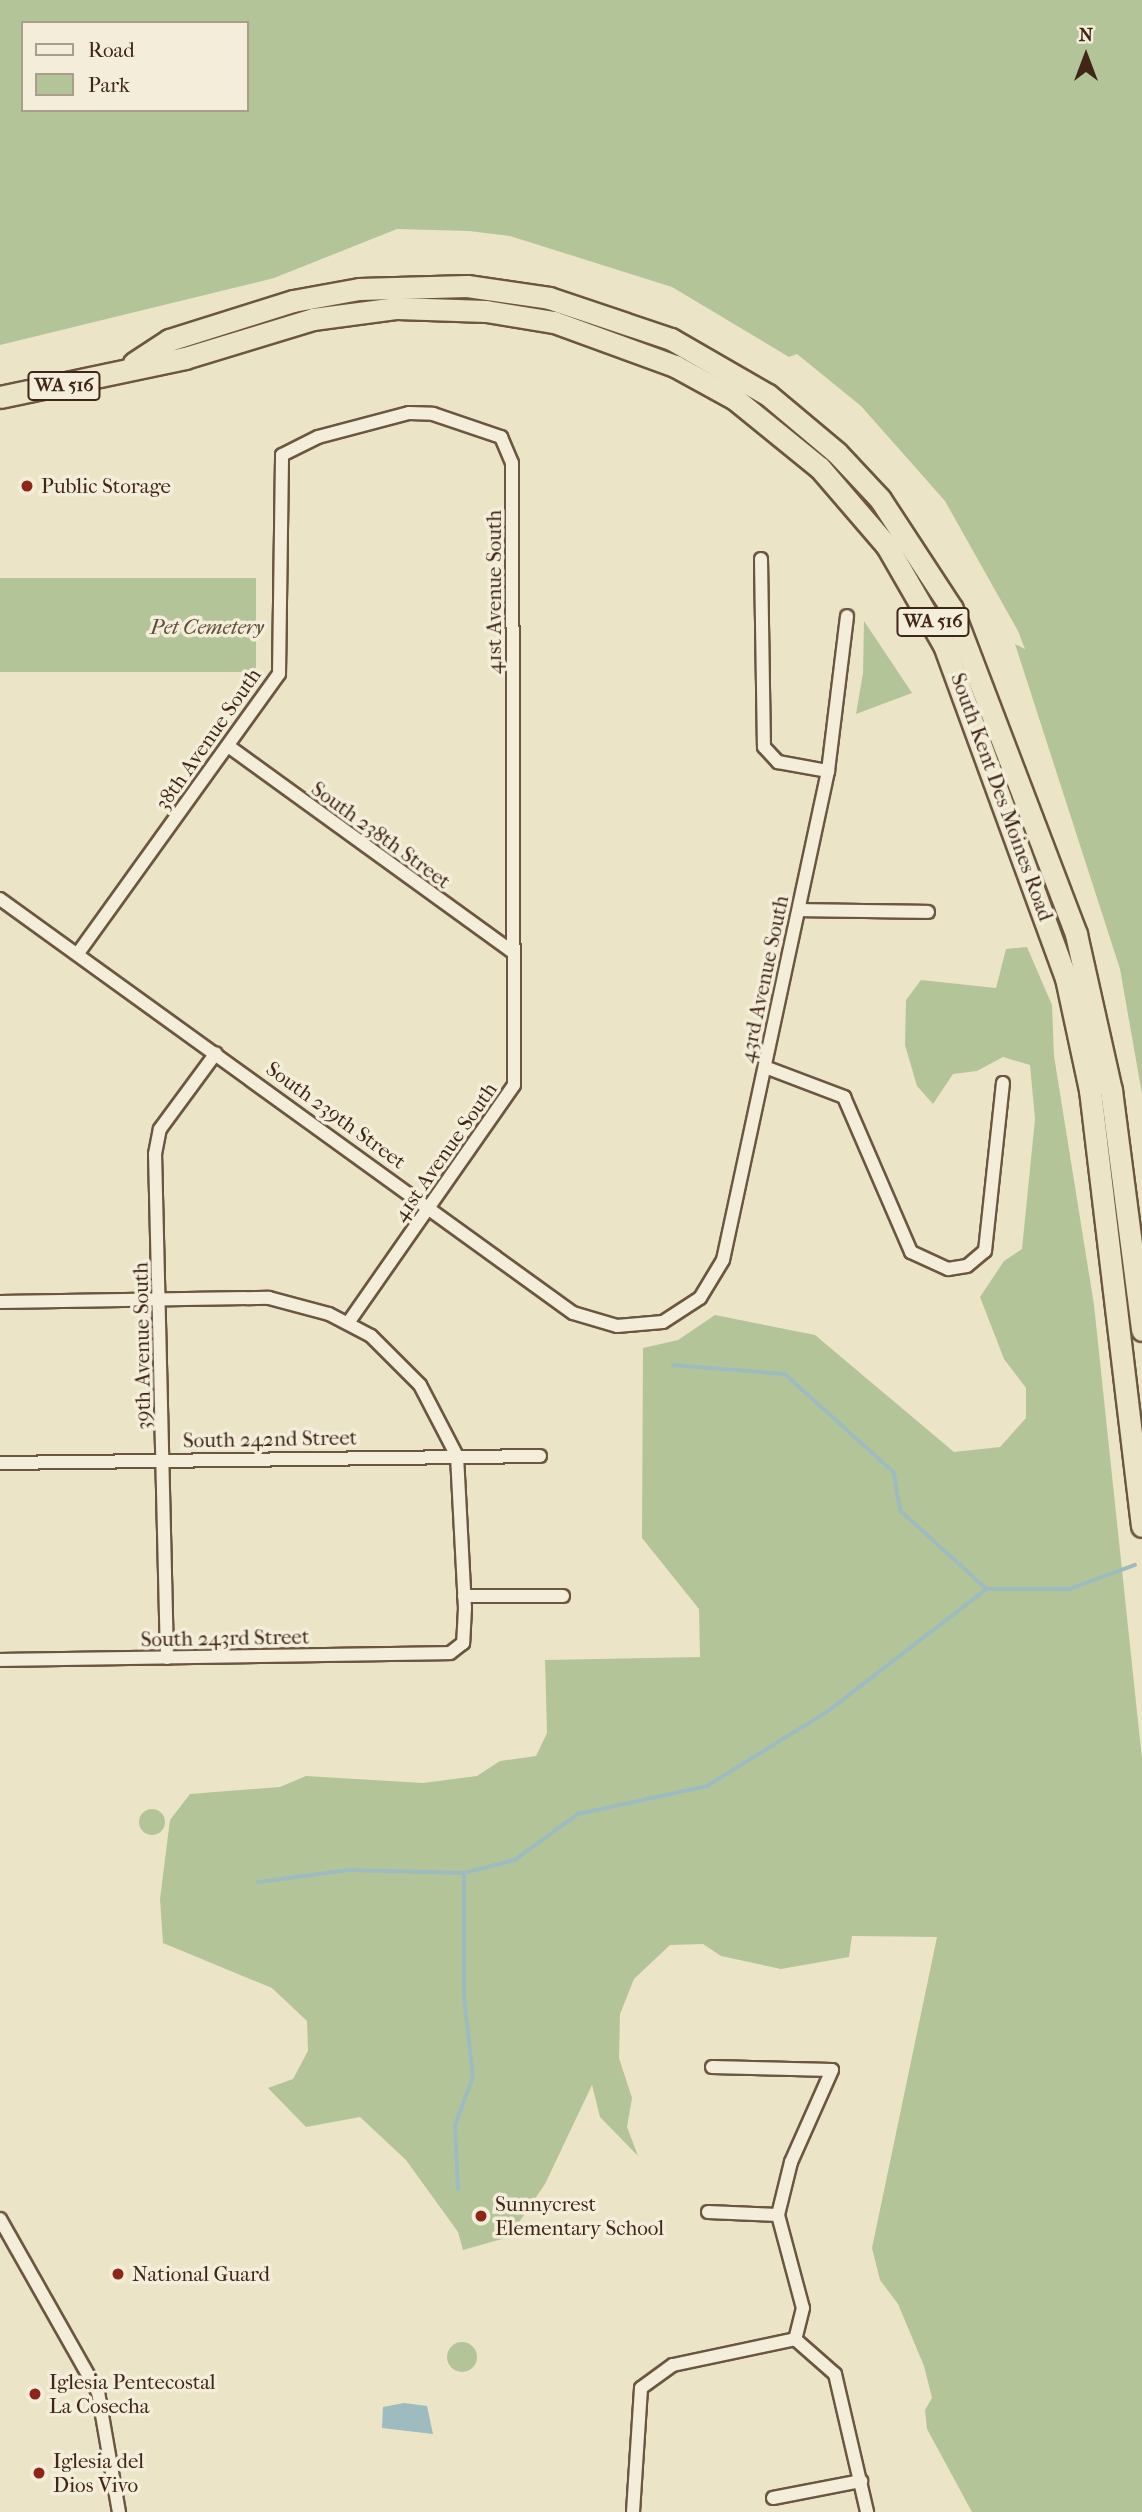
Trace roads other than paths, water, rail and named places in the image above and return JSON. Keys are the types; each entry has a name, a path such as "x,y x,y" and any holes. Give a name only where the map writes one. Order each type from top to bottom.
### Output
{"highway":[{"name":"South Kent Des Moines Road","path":"127,369 169,340 293,301 359,289 467,286 549,298 671,339 768,396 837,453 880,499 952,609 1076,934 1111,1090 1142,1330"},
{"name":"South Kent Des Moines Road","path":"0,397 127,369 354,312 445,308 528,317 636,349 716,387 788,439 852,502 898,562 944,645 1066,978 1090,1090 1142,1526"}],"street":[{"name":"38th Avenue South","path":"79,953 279,674 279,465 298,444 409,413 433,414 501,437"},
{"name":"41st Avenue South","path":"348,1323 513,1094 512,463 501,437"},
{"path":"761,559 764,747 778,762 828,771"},
{"name":"43rd Avenue South","path":"663,1322 688,1310 719,1274 828,771 847,616"},
{"name":"South 238th Street","path":"228,746 513,953"},
{"name":"South 239th Street","path":"0,899 431,1207 573,1313 617,1326 663,1322"},
{"path":"800,910 928,912"},
{"name":"39th Avenue South","path":"167,1658 156,1141 216,1053"},
{"path":"765,1066 844,1097 911,1252 948,1269 967,1266 985,1251 1003,1083"},
{"path":"0,1302 269,1298 348,1323 408,1369 442,1420 457,1456 464,1596 563,1596"},
{"name":"South 242nd Street","path":"0,1463 540,1456"},
{"name":"South 243rd Street","path":"0,1660 450,1653 463,1643 464,1596"},
{"path":"712,2067 832,2070 791,2162 778,2214 803,2308 795,2339"},
{"path":"708,2212 778,2214"},
{"path":"0,2219 98,2392 120,2512"},
{"path":"633,2512 641,2388 673,2365 795,2339"},
{"path":"795,2339 835,2374 867,2512"},
{"path":"773,2498 861,2481"}],"water":[{"path":"404,2403 427,2406 433,2434 382,2428 383,2407"}],"waterway":[{"path":"673,1365 785,1374 894,1472 901,1511 987,1589"},
{"path":"258,1882 349,1870 464,1873 515,1860 578,1814 707,1786 827,1712 987,1589 1070,1589 1135,1565"},
{"path":"458,2189 455,2125 473,2077 464,1997 464,1873"}],"place":[{"name":"Public Storage","path":"27,486"},
{"name":"Sunnycrest Elementary School","path":"481,2216"},
{"name":"National Guard","path":"118,2274"},
{"name":"Iglesia Pentecostal La Cosecha","path":"35,2394"},
{"name":"Iglesia del Dios Vivo","path":"39,2473"}],"park label":[{"name":"Pet Cemetery","path":"207,627"}]}
